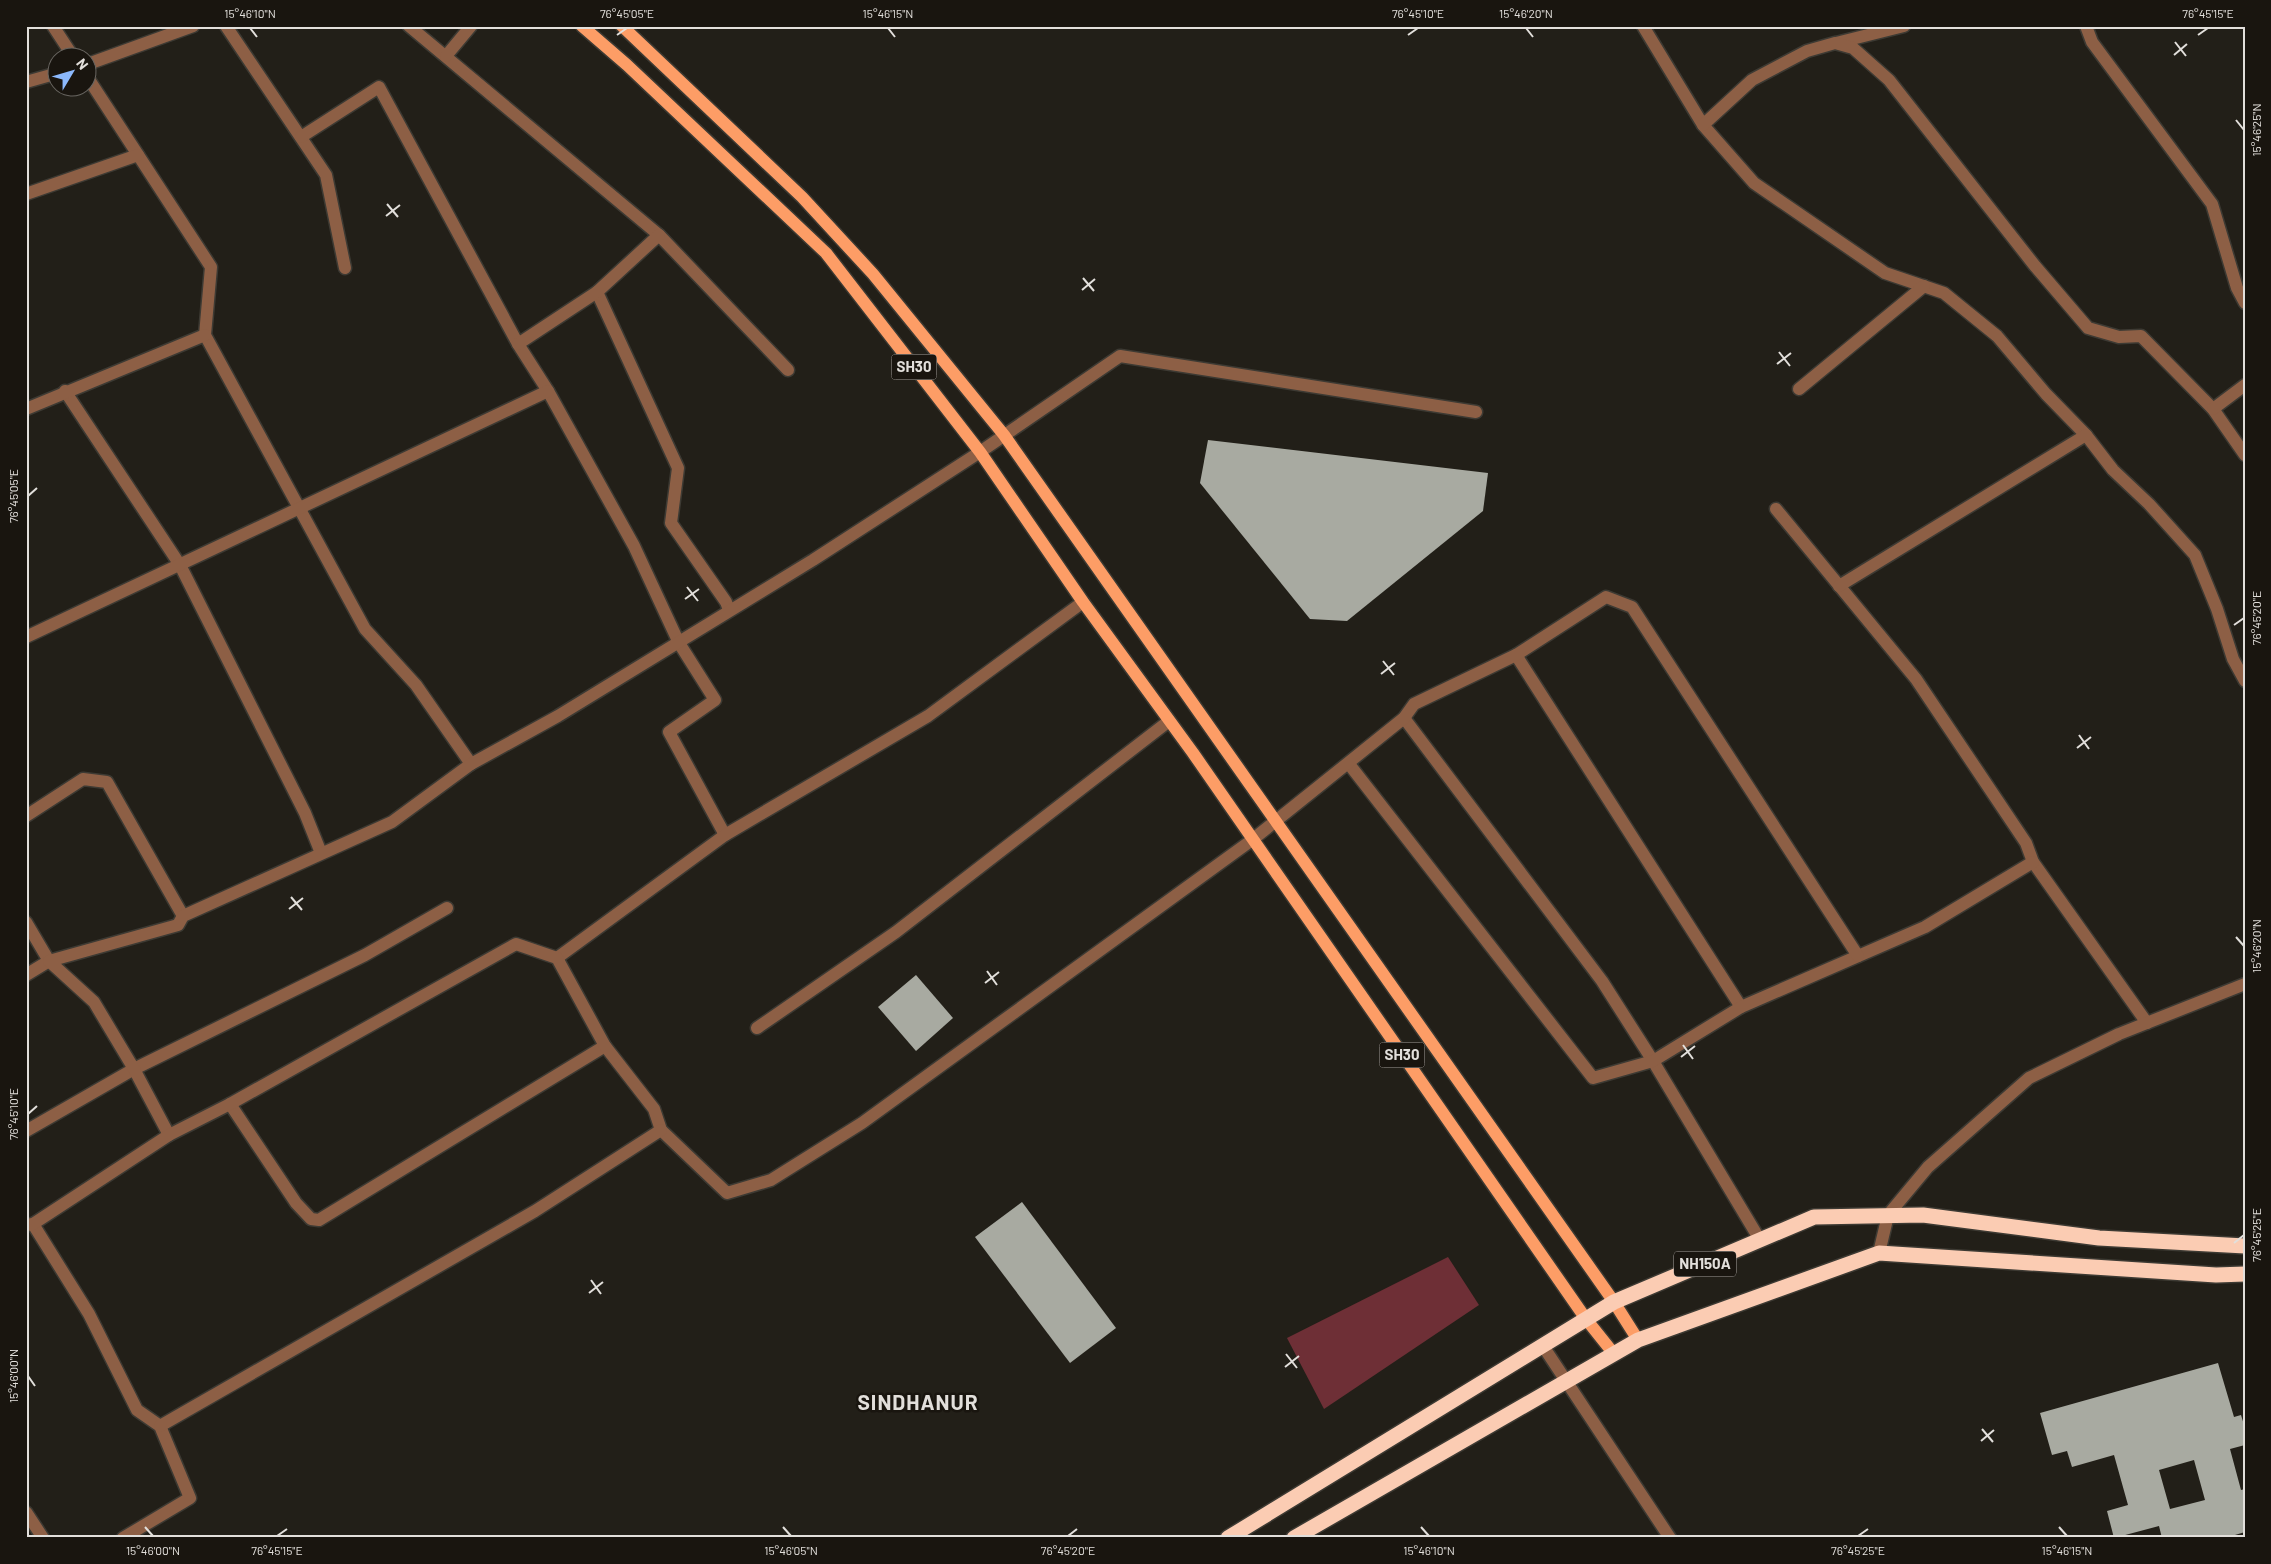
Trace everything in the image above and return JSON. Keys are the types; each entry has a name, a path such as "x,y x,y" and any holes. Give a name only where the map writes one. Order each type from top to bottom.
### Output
{"highway":[{"name":"NH150A","path":"1228,1538 1614,1302 1814,1217 1923,1214 2100,1238 2245,1246"},
{"path":"1294,1538 1566,1379 1638,1340 1879,1253 2216,1275 2245,1274"}],"main road":[{"name":"SH30","path":"582,26 627,65 826,253 980,452 1083,602 1169,721 1586,1319 1614,1354"},
{"path":"622,26 808,204 873,274 1004,435 1614,1302 1638,1340"}],"street":[{"path":"53,26 67,48"},
{"path":"98,60 192,26"},
{"path":"226,26 326,175 345,268"},
{"path":"409,26 659,235 788,370"},
{"path":"446,56 471,26"},
{"path":"1643,26 1703,125 1754,184 1885,273 1944,293 1997,336 2046,394 2086,435 2113,470 2149,504 2195,555 2217,609 2232,658 2245,681"},
{"path":"1703,125 1752,80 1807,51 1904,26"},
{"path":"2086,26 2092,42 2172,147 2212,204 2237,288 2245,303"},
{"path":"1835,43 1853,48 1889,80 2035,266 2088,328 2119,337 2141,336 2213,409 2245,455"},
{"path":"26,82 48,76"},
{"path":"301,137 379,87 518,344 548,391 634,546 679,643 715,700 669,732 725,835"},
{"path":"98,93 211,266 205,335 365,629 416,684 470,764"},
{"path":"26,194 138,155"},
{"path":"518,344 597,292 659,235"},
{"path":"1799,389 1924,286"},
{"path":"597,292 678,468 671,523 726,602 729,610"},
{"path":"26,409 205,335"},
{"path":"26,975 49,961 178,925 183,916 392,822 470,764 558,716 813,560 980,452 1120,356 1476,412"},
{"path":"2213,409 2245,385"},
{"path":"26,638 548,391"},
{"path":"65,392 180,565 305,813 321,853"},
{"path":"1839,586 2086,435"},
{"path":"1776,509 1916,679 2026,843 2033,862 2147,1023"},
{"path":"123,1538 190,1498 160,1426 138,1410 89,1314 30,1225 169,1135 230,1104 516,944 557,958 606,1046 654,1109 661,1130 727,1193 771,1180 862,1123 1252,840 1350,764 1404,718 1414,704 1516,655 1606,597 1632,607 1858,956"},
{"path":"557,958 725,835 928,716 1083,602"},
{"path":"1516,655 1741,1006"},
{"path":"1404,718 1602,981 1653,1061 1760,1240"},
{"path":"757,1028 896,932 1169,721"},
{"path":"1350,764 1593,1078 1653,1061 1741,1006 1925,927 2033,862"},
{"path":"26,816 83,779 107,782 183,916"},
{"path":"26,1131 134,1069 366,955 447,908"},
{"path":"26,922 49,961 94,1002 134,1069 169,1135"},
{"path":"1879,1253 1888,1215 1928,1166 2029,1078 2147,1023 2245,984"},
{"path":"230,1104 296,1202 311,1219 319,1220 606,1046"},
{"path":"160,1426 535,1211 661,1130"},
{"path":"1543,1346 1670,1538"},
{"path":"26,1512 44,1538"}],"shaded area":[{"path":"1448,1257 1479,1305 1324,1409 1287,1338"}],"building":[{"path":"1208,440 1488,473 1483,511 1347,621 1310,619 1200,483"},
{"path":"916,975 953,1018 916,1051 878,1007"},
{"path":"1022,1202 1116,1328 1070,1363 975,1237"},
{"path":"2218,1363 2234,1417 2241,1415 2245,1428 2245,1445 2230,1449 2241,1490 2245,1489 2245,1532 2225,1538 2162,1538 2159,1526 2114,1538 2107,1511 2128,1505 2114,1455 2072,1467 2067,1451 2052,1455 2040,1413","holes":["2194,1460 2205,1500 2170,1509 2159,1470"]}],"district":[{"name":"SINDHANUR","path":"918,1403"}]}
